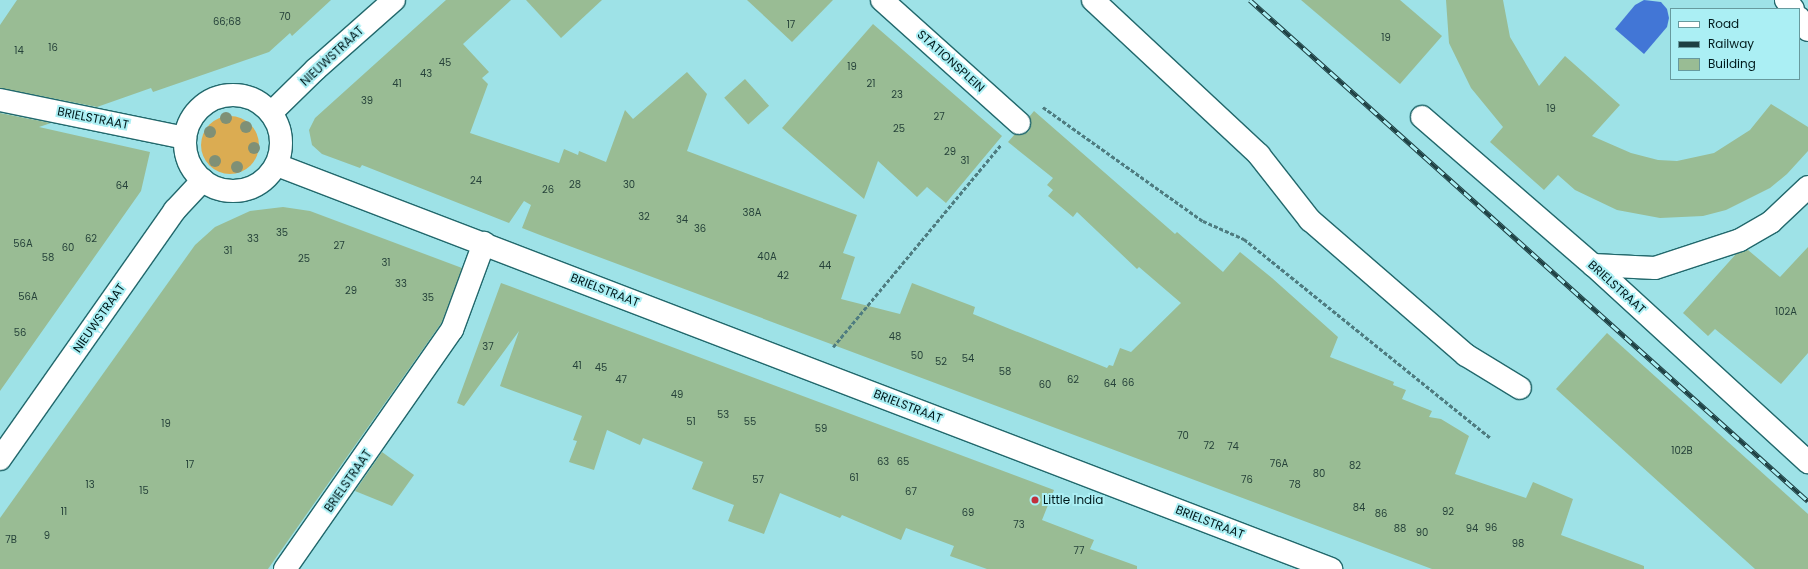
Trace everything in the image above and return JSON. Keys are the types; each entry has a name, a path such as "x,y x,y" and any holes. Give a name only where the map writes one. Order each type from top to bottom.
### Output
{"street":[{"name":"NIEUWSTRAAT","path":"271,113 316,69 394,0"},
{"name":"STATIONSPLEIN","path":"882,0 1013,117"},
{"path":"1093,0 1259,155 1310,220 1466,355 1520,388"},
{"path":"1800,19 1808,30"},
{"path":"228,95 248,97 271,113 280,130 282,146 276,165 261,183 242,191 224,190 202,180 192,169 187,156 185,138 191,120 206,103 228,95"},
{"name":"BRIELSTRAAT","path":"0,100 185,138"},
{"name":"BRIELSTRAAT","path":"1422,117 1593,265 1808,462"},
{"name":"BRIELSTRAAT","path":"276,165 484,243 1324,568"},
{"name":"NIEUWSTRAAT","path":"0,459 175,210 202,180"},
{"path":"1593,265 1655,268 1740,240 1771,222 1808,187"},
{"name":"BRIELSTRAAT","path":"285,569 452,330 484,243"}],"path":[{"path":"814,370 1013,117 1034,101 1203,221 1244,239 1491,438"}],"shaded area":[{"path":"230,116 246,121 254,129 259,145 254,161 246,169 230,174 214,169 206,161 201,145 206,129 214,121"}],"water":[{"path":"1644,0 1661,2 1667,9 1669,18 1667,27 1644,54 1615,29 1635,5"}],"building":[{"path":"17,0 331,0 292,36 290,33 269,52 153,92 151,88 97,107 0,88 0,25"},
{"path":"446,0 511,0 463,44 489,72 482,78 488,84 470,133 559,163 564,149 578,155 579,151 606,162 625,110 633,119 687,72 707,94 687,151 857,215 843,253 855,257 841,299 900,314 912,283 975,307 973,314 1107,368 1109,365 1113,366 1120,348 1131,352 1181,303 1139,267 1137,269 1077,212 1073,217 1048,196 1053,190 1047,185 1053,178 1008,142 1015,134 1022,135 1029,131 1031,125 1029,117 1034,111 1175,234 1177,232 1223,272 1240,252 1272,278 1338,337 1330,357 1394,382 1393,385 1406,390 1402,399 1432,411 1429,417 1441,419 1469,436 1455,474 1526,498 1533,482 1573,499 1561,535 1644,566 1644,569 1432,569 522,228 531,205 524,201 509,223 362,165 360,168 322,154 312,145 309,130 315,118"},
{"path":"526,0 602,0 561,38"},
{"path":"747,0 833,0 792,42"},
{"path":"1301,0 1400,0 1442,36 1400,84"},
{"path":"1446,0 1503,0 1510,37 1539,86 1565,56 1620,105 1592,136 1631,153 1658,160 1677,161 1714,153 1750,130 1771,104 1808,127 1808,151 1787,174 1770,188 1726,210 1703,216 1660,218 1617,210 1575,190 1558,175 1544,190 1490,142 1503,127 1471,88 1449,43"},
{"path":"873,24 1002,136 946,203 927,187 917,197 878,161 864,199 782,128"},
{"path":"745,79 769,106 748,124 724,98"},
{"path":"0,113 51,123 39,127 150,152 141,191 0,391"},
{"path":"283,207 310,211 462,268 442,322 268,569 0,569 0,518 195,245 215,227 250,211"},
{"path":"1808,247 1808,353 1781,384 1715,329 1708,336 1683,313 1736,254 1748,250 1780,277"},
{"path":"501,283 1054,490 1042,520 1094,540 1090,549 1137,566 1137,569 987,569 950,556 954,546 906,528 901,540 842,515 840,518 780,493 764,534 728,521 734,505 692,489 703,462 643,438 640,445 607,430 594,470 569,462 577,441 573,440 582,416 500,386 519,331 464,406 457,403"},
{"path":"1607,333 1808,514 1808,569 1755,569 1556,389"},
{"path":"382,452 414,475 392,506 355,491"}],"railway":[{"path":"1250,0 1808,501"}],"place":[{"name":"Little India","path":"1035,500"}]}
